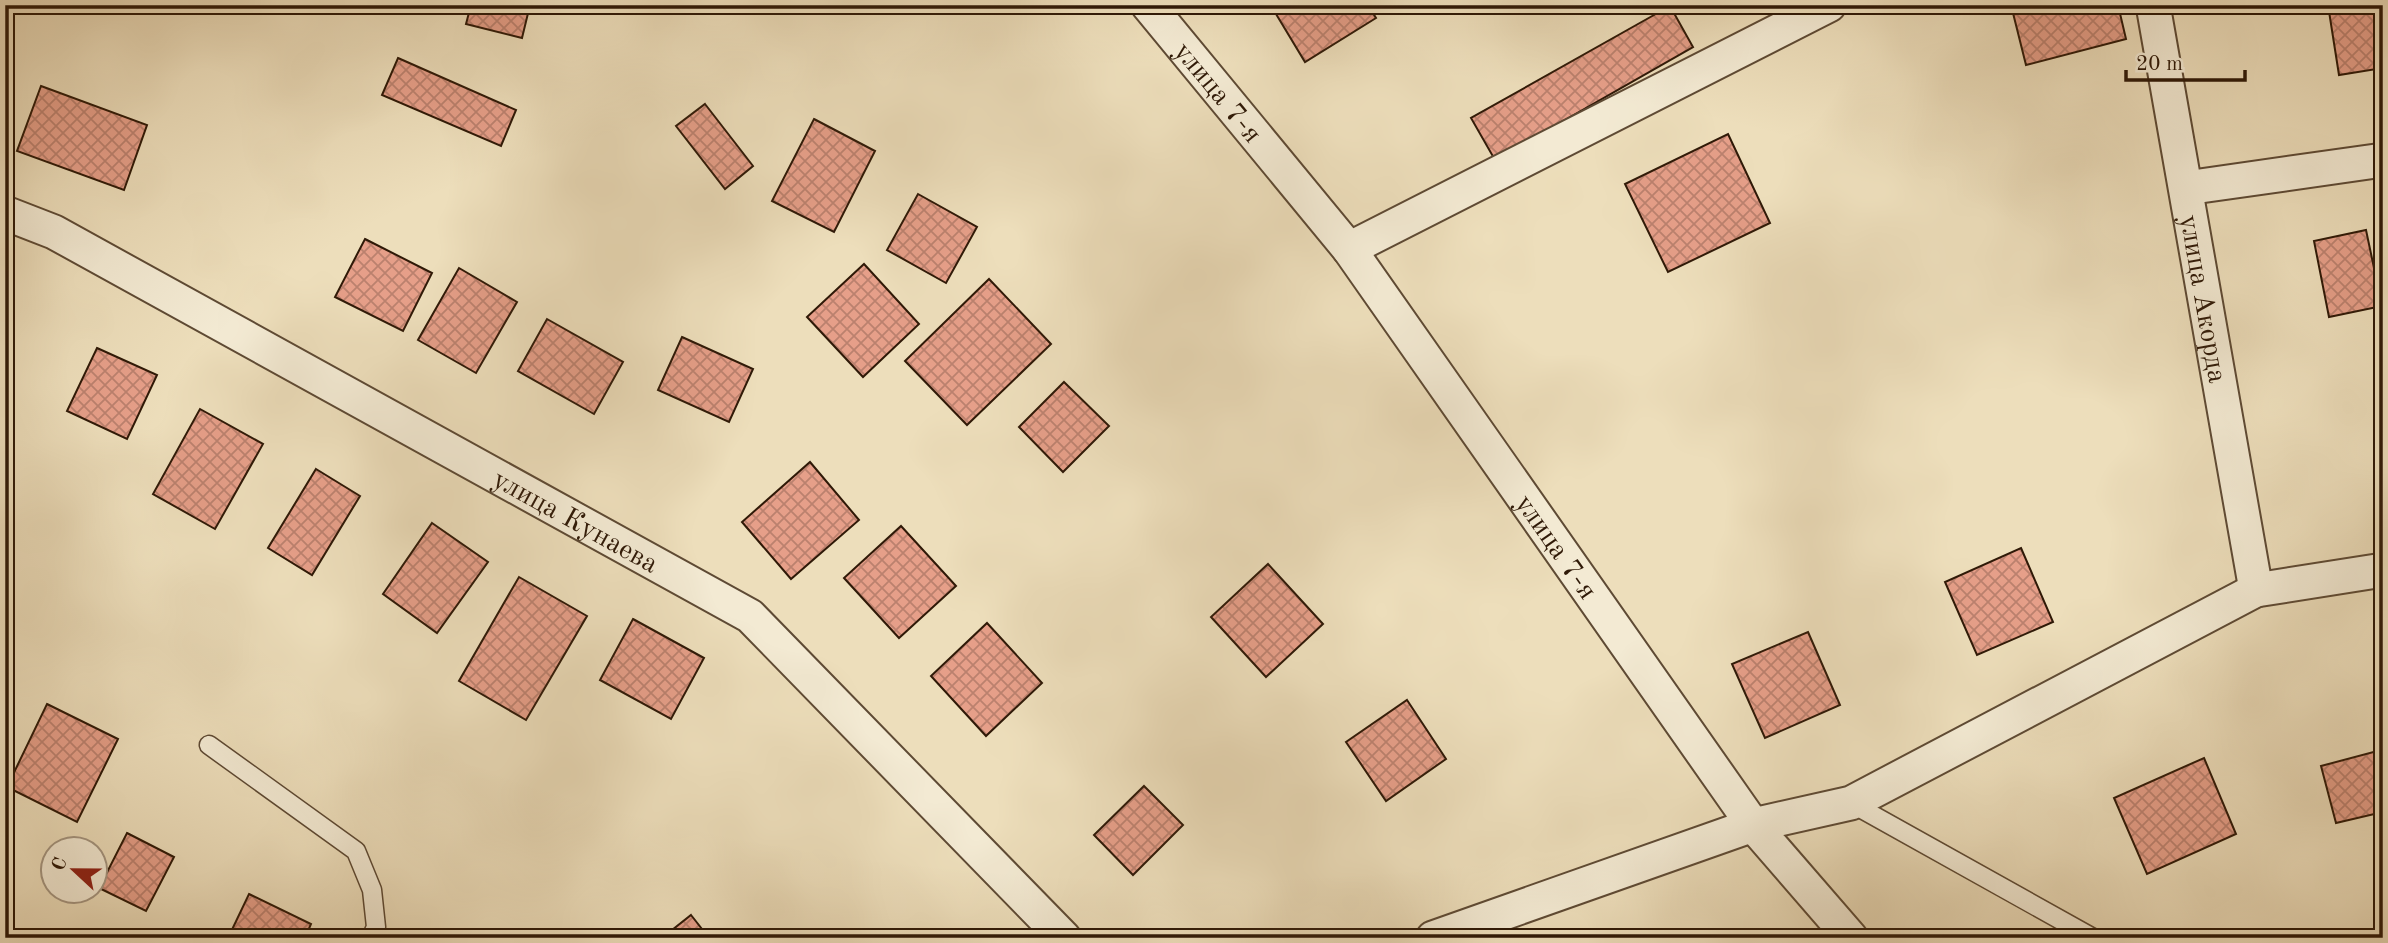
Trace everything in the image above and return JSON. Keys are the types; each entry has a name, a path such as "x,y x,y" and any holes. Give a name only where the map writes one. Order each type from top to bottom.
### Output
{"street":[{"name":"улица 7-я","path":"1148,5 1349,249 1753,825 1851,938"},
{"path":"1349,249 1829,5"},
{"name":"улица Акорда","path":"2153,5 2256,590"},
{"path":"2186,188 2383,160"},
{"name":"улица Кунаева","path":"5,213 54,232 750,616 1064,938"},
{"path":"1433,938 1753,825 1851,803 2256,590 2383,570"}],"lane":[{"path":"209,745 356,851 372,890 376,927 371,938"},
{"path":"1851,803 2093,938"}],"building":[{"path":"471,5 530,5 522,38 466,24"},
{"path":"1278,5 1368,5 1376,18 1305,62 1273,9"},
{"path":"2011,5 2118,5 2126,39 2026,65"},
{"path":"2328,5 2383,5 2383,68 2339,75"},
{"path":"1670,6 1693,47 1495,160 1471,118"},
{"path":"398,58 516,110 501,146 382,95"},
{"path":"41,86 147,125 124,190 17,151"},
{"path":"705,104 753,166 725,189 676,126"},
{"path":"814,119 875,151 834,232 772,201"},
{"path":"1728,134 1770,223 1668,272 1625,184"},
{"path":"918,194 977,227 946,283 887,250"},
{"path":"2366,230 2382,306 2329,317 2314,241"},
{"path":"365,239 432,273 403,331 335,297"},
{"path":"864,264 919,324 863,377 807,317"},
{"path":"459,268 517,302 476,373 418,340"},
{"path":"989,279 1051,344 967,425 905,361"},
{"path":"547,319 623,362 594,414 518,371"},
{"path":"682,337 753,369 729,422 658,390"},
{"path":"97,348 157,375 127,439 67,411"},
{"path":"1064,382 1109,426 1063,472 1019,427"},
{"path":"200,409 263,444 215,529 153,494"},
{"path":"810,462 859,520 791,579 742,522"},
{"path":"316,469 360,496 312,575 268,548"},
{"path":"432,523 488,562 437,633 383,594"},
{"path":"901,526 956,586 899,638 844,578"},
{"path":"2021,548 2053,622 1977,655 1945,582"},
{"path":"1268,564 1323,624 1266,677 1211,617"},
{"path":"519,577 587,616 526,720 459,681"},
{"path":"633,619 704,658 671,719 600,680"},
{"path":"987,623 1042,683 986,736 931,676"},
{"path":"1808,632 1840,705 1765,738 1732,664"},
{"path":"1407,700 1446,759 1386,801 1346,742"},
{"path":"47,704 118,739 77,822 7,787"},
{"path":"2381,750 2383,812 2336,823 2321,766"},
{"path":"2204,758 2236,834 2147,874 2114,798"},
{"path":"1144,786 1183,825 1133,875 1094,835"},
{"path":"127,833 174,857 146,911 108,892 108,870"},
{"path":"249,894 311,924 305,938 228,938"},
{"path":"691,915 709,938 662,938"}]}
